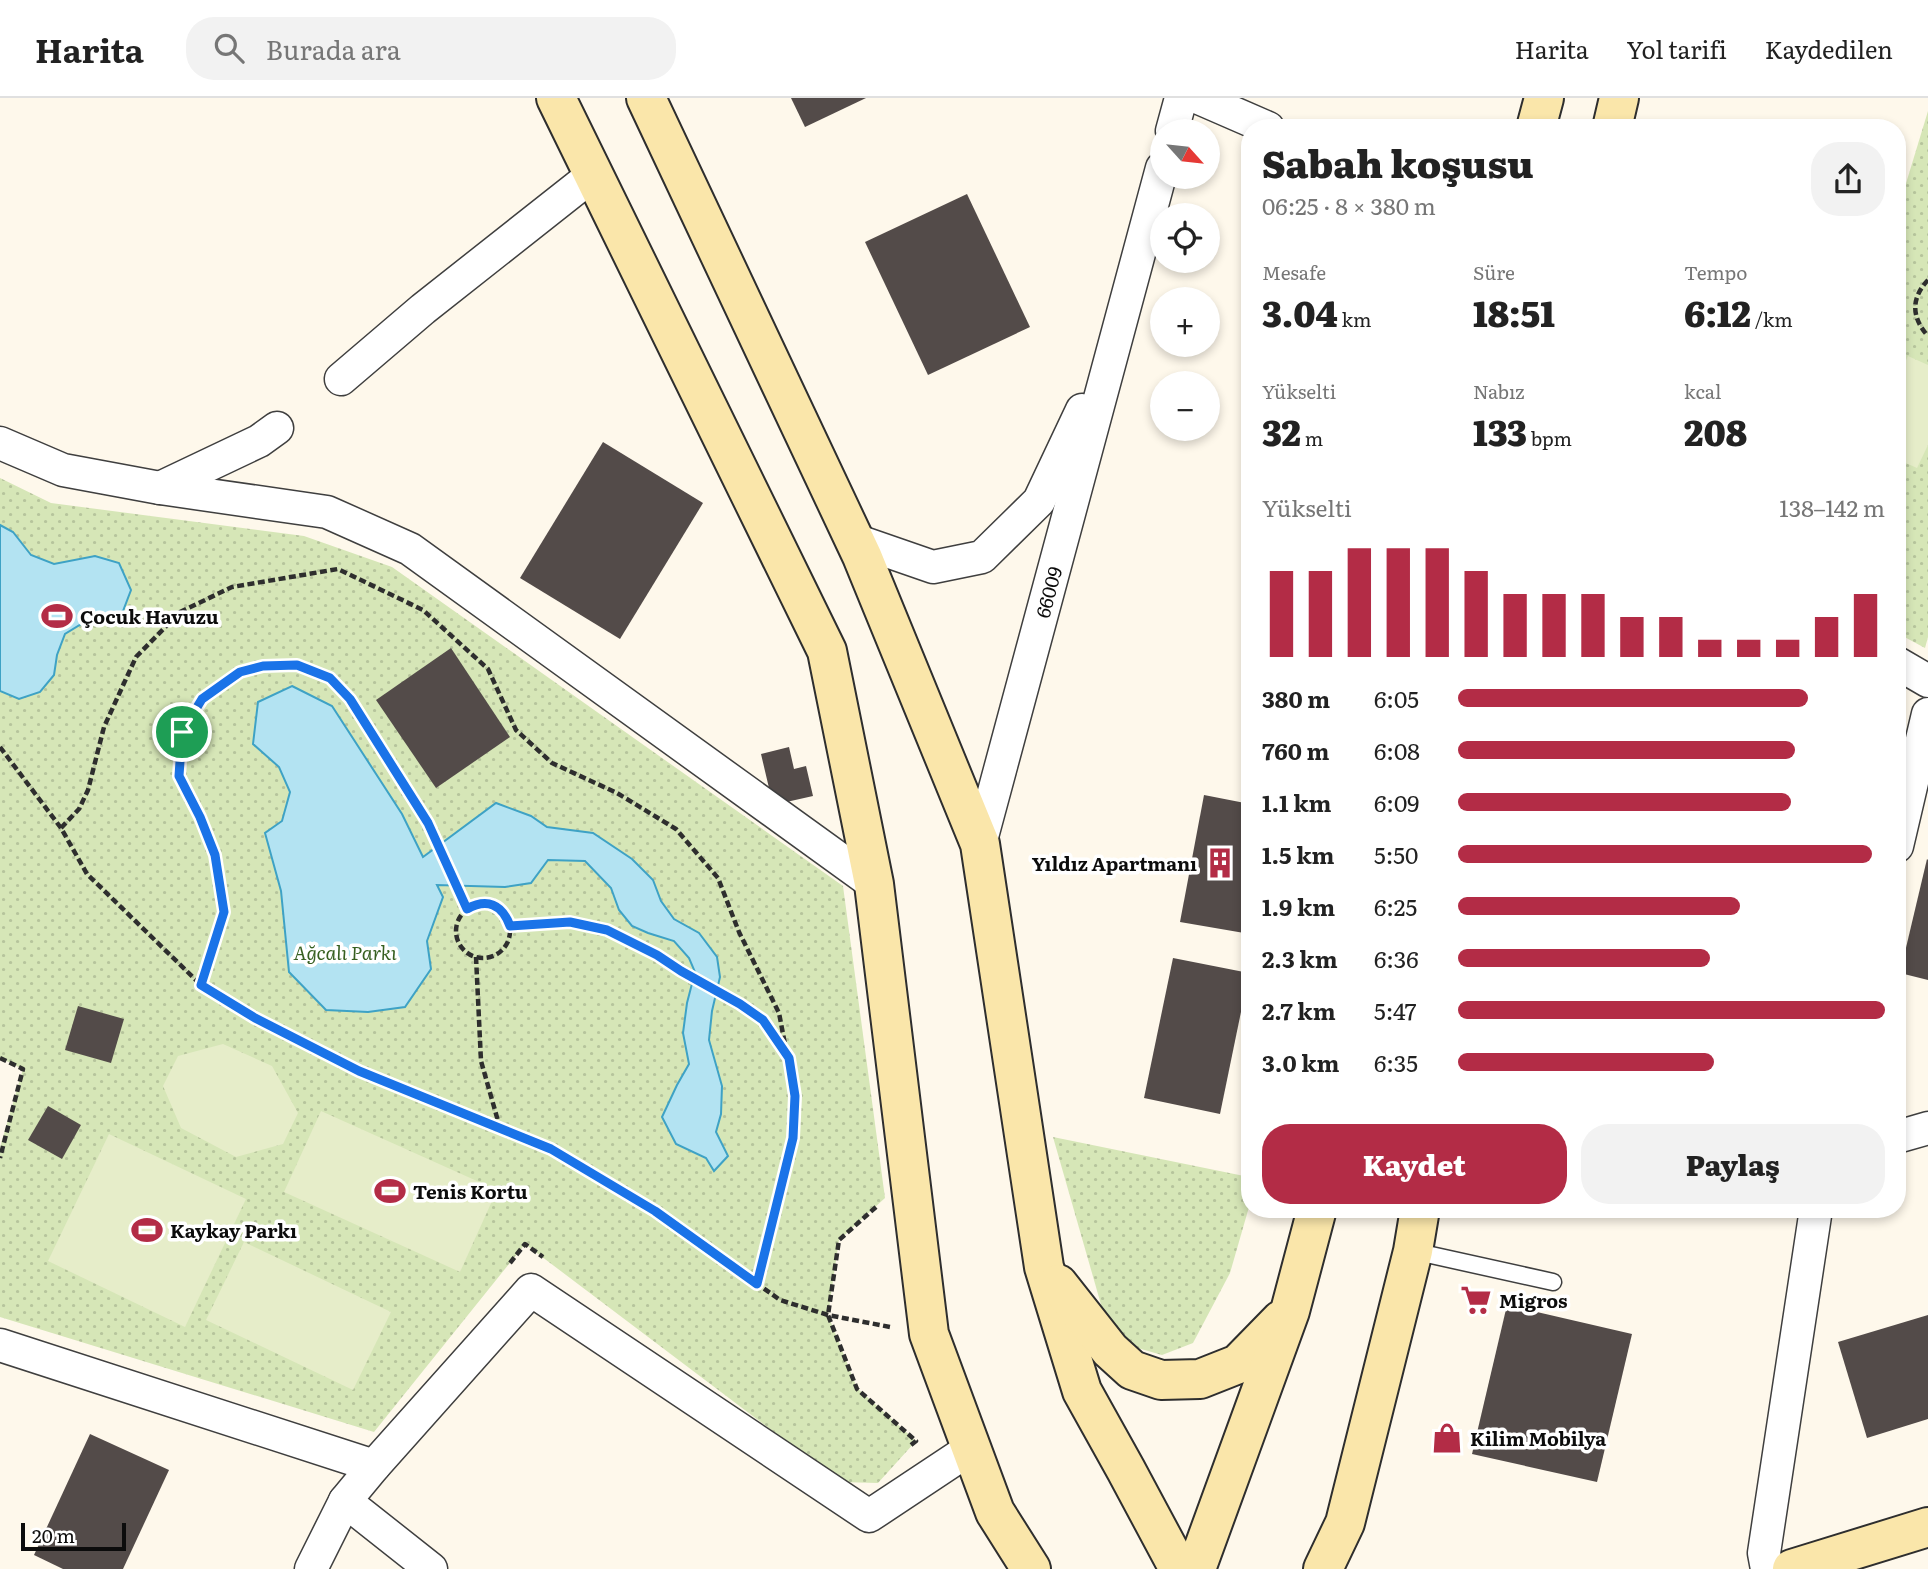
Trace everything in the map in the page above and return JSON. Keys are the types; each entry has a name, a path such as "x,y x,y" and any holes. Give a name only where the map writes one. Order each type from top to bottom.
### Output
{"main road":[{"path":"556,98 827,652 874,884 929,1334 995,1512 1031,1569"},
{"path":"646,98 855,540 980,844 1044,1267 1082,1391 1178,1569"},
{"path":"1538,119 1544,98"},
{"path":"1614,119 1619,98"},
{"path":"1196,1569 1290,1311 1315,1218"},
{"path":"1323,1569 1345,1523 1418,1218"},
{"path":"1044,1267 1110,1350 1132,1370 1161,1380 1200,1379 1238,1364 1290,1311"},
{"path":"1792,1569 1928,1527"}],"street":[{"path":"1175,119 1181,98"},
{"path":"1199,98 1247,119"},
{"path":"341,379 423,309 594,174"},
{"name":"66009","path":"980,844 1156,189"},
{"name":"66009","path":"855,540 933,567 982,556 1039,500 1116,339"},
{"path":"160,488 259,441 276,428"},
{"path":"0,443 63,470 160,488 327,512 410,549 874,884"},
{"path":"1906,668 1928,681"},
{"path":"1906,808 1928,714"},
{"path":"1906,1134 1928,1128"},
{"path":"1767,1569 1764,1553 1815,1218"},
{"path":"310,1569 345,1501 531,1290 869,1516 971,1449"},
{"path":"0,1345 374,1466"},
{"path":"345,1501 431,1569"}],"lane":[{"path":"1412,1251 1553,1282"}],"path":[{"path":"1928,280 1919,290 1915,302 1920,327 1928,335"},
{"path":"61,828 79,809 88,790 104,727 136,657 180,612 232,587 338,569 424,610 488,669 516,730 552,762 617,793 676,829 718,878 739,932 779,1013 795,1096 793,1138 757,1284"},
{"path":"201,985 224,912 215,855 200,817 179,776 182,732 202,699 240,672 263,666 297,665 330,678 350,699 428,823 467,909"},
{"path":"0,747 61,828 87,874 201,985 255,1018 359,1071 551,1149 655,1211 780,1300 828,1315 929,1334"},
{"path":"483,903 500,909 507,916 510,926 508,943 494,956 476,957 462,948 457,940 460,915 475,904 483,903"},
{"path":"510,926 570,922 607,930 657,955 763,1020 789,1058"},
{"path":"476,957 481,1061 500,1129"},
{"path":"0,1058 23,1069 0,1158"}],"green space":[{"path":"1928,111 1928,637 1925,648 1906,638 1906,183"},
{"path":"1908,356 1928,365 1928,445 1917,468 1906,463"},
{"name":"Ağcalı Parkı","path":"0,478 51,503 304,536 392,567 843,886 885,1198 839,1240 828,1315 857,1388 916,1441 878,1483 840,1482 525,1244 374,1432 0,1317 0,1147 23,1069 0,1058"},
{"path":"223,1044 272,1066 298,1113 283,1144 236,1157 181,1128 163,1086 178,1056"},
{"name":"Tenis Kortu","path":"321,1111 497,1190 460,1272 284,1192"},
{"name":"Kaykay Parkı","path":"109,1134 246,1199 185,1327 48,1261"},
{"path":"1053,1137 1241,1175 1241,1218 1246,1218 1230,1273 1193,1343 1162,1355 1127,1345 1102,1308"},
{"path":"244,1242 391,1312 353,1390 206,1320"}],"water":[{"name":"Çocuk Havuzu","path":"0,525 13,532 31,555 54,564 95,556 119,563 131,590 123,611 107,620 83,623 65,634 57,655 54,675 40,692 19,699 0,691"},
{"path":"292,686 332,706 402,814 423,857 496,803 531,816 547,827 593,833 632,859 653,880 661,901 674,919 699,933 717,957 720,977 709,1040 722,1086 721,1114 716,1132 728,1156 714,1171 706,1158 676,1144 662,1117 689,1064 683,1033 695,972 689,958 674,941 632,926 619,910 611,888 585,861 548,860 531,883 505,887 437,885 443,897 427,941 431,969 405,1007 368,1012 326,1010 289,972 281,891 265,833 282,821 290,792 279,767 253,744 258,702"}],"building":[{"path":"791,98 866,98 805,127"},
{"path":"967,194 1030,327 928,375 865,242"},
{"path":"603,442 703,503 620,639 520,578"},
{"path":"451,648 510,737 436,788 376,700"},
{"path":"789,747 794,769 806,766 813,796 773,805 761,754"},
{"name":"Yıldız Apartmanı","path":"1204,795 1241,802 1241,932 1180,922"},
{"path":"1927,859 1928,980 1906,974 1906,948"},
{"path":"1173,958 1241,971 1241,1012 1220,1114 1144,1098"},
{"path":"78,1006 124,1019 111,1063 65,1050"},
{"path":"48,1106 81,1125 62,1159 28,1140"},
{"path":"1507,1305 1632,1334 1597,1482 1472,1454"},
{"path":"1928,1315 1928,1419 1867,1438 1838,1342"},
{"path":"90,1434 169,1470 123,1569 63,1569 34,1555"}],"place":[{"name":"Çocuk Havuzu","path":"57,616"},
{"name":"Yıldız Apartmanı","path":"1220,863"},
{"name":"Tenis Kortu","path":"390,1191"},
{"name":"Kaykay Parkı","path":"147,1230"},
{"name":"Migros","path":"1476,1300"},
{"name":"Kilim Mobilya","path":"1447,1438"}],"route":[{"path":"297,665 330,678 350,699 428,823 467,909 475,904 492,905 507,916 510,926 570,922 607,930 657,955 763,1020 789,1058 795,1096 793,1138 757,1284 655,1211 551,1149 359,1071 255,1018 201,985 224,912 215,855 200,817 179,776 182,732 202,699 240,672 263,666 297,665"}]}
